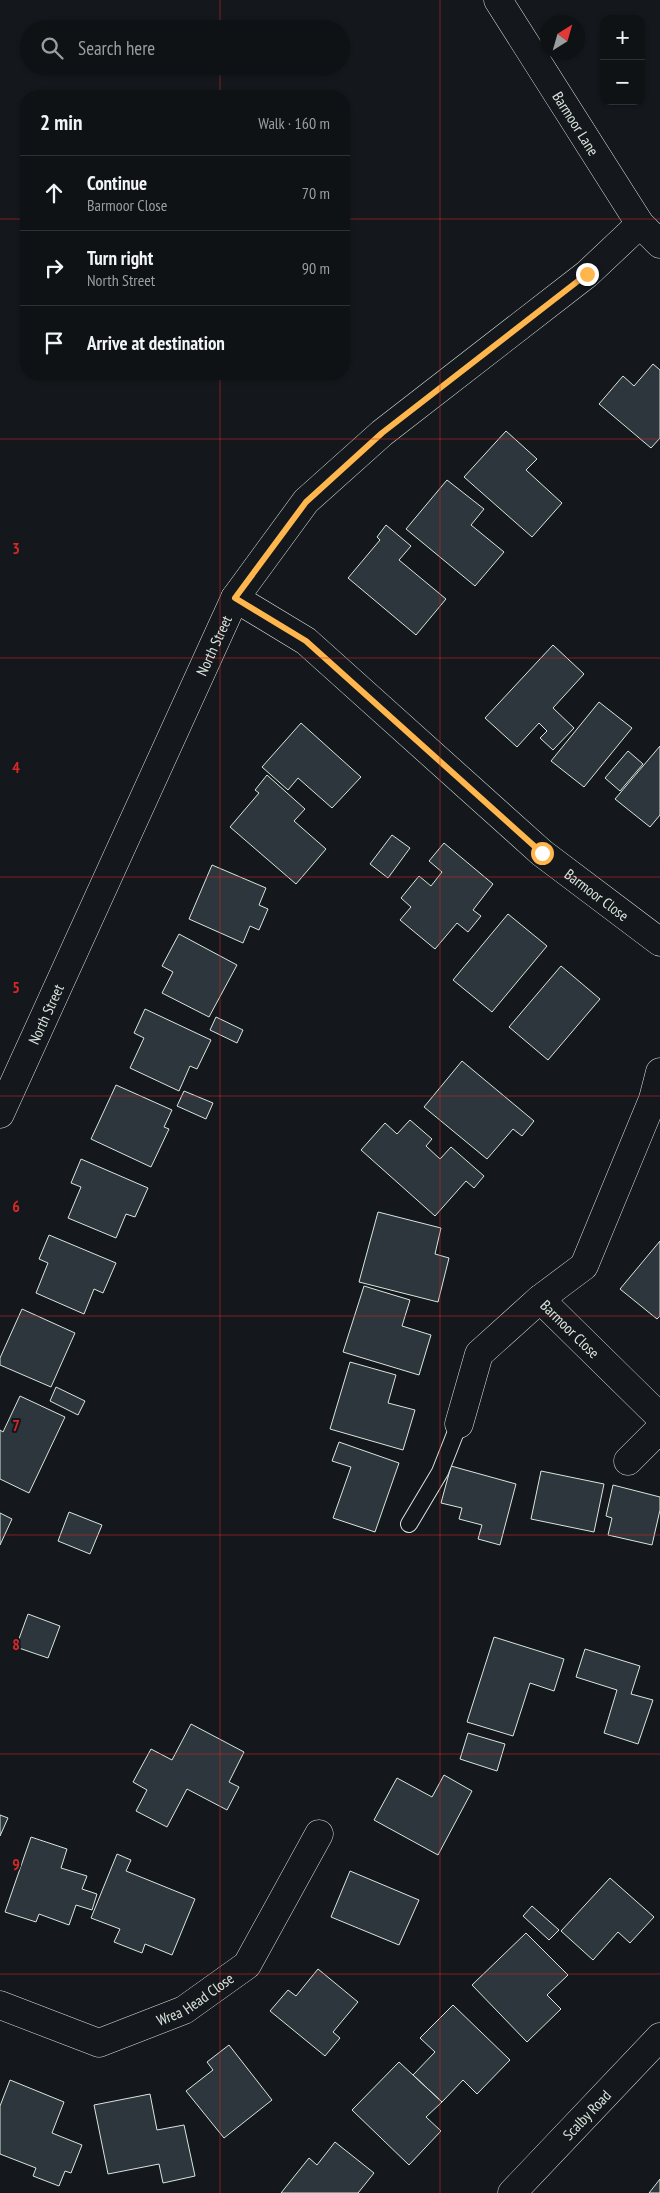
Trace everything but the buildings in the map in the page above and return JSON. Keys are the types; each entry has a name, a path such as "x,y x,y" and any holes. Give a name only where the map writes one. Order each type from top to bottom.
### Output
{"main road":[{"name":"Barmoor Lane","path":"498,0 640,224 660,244"},
{"name":"North Street","path":"0,1114 235,598 306,502 382,433 587,274 640,224"},
{"name":"Barmoor Close","path":"235,598 306,641 542,853 660,942"},
{"name":"Barmoor Close","path":"660,1072 653,1099 584,1266 540,1299 660,1417"},
{"path":"459,1424 479,1354 540,1299"},
{"path":"628,1461 660,1429"},
{"name":"Wrea Head Close","path":"0,2005 99,2043 184,2010 247,1965 319,1834"},
{"name":"Scalby Road","path":"512,2193 660,2037"}],"lane":[{"path":"409,1524 440,1472 459,1424"}],"route":[{"path":"542,853 306,641 235,598 306,502 382,433 587,274"}]}
